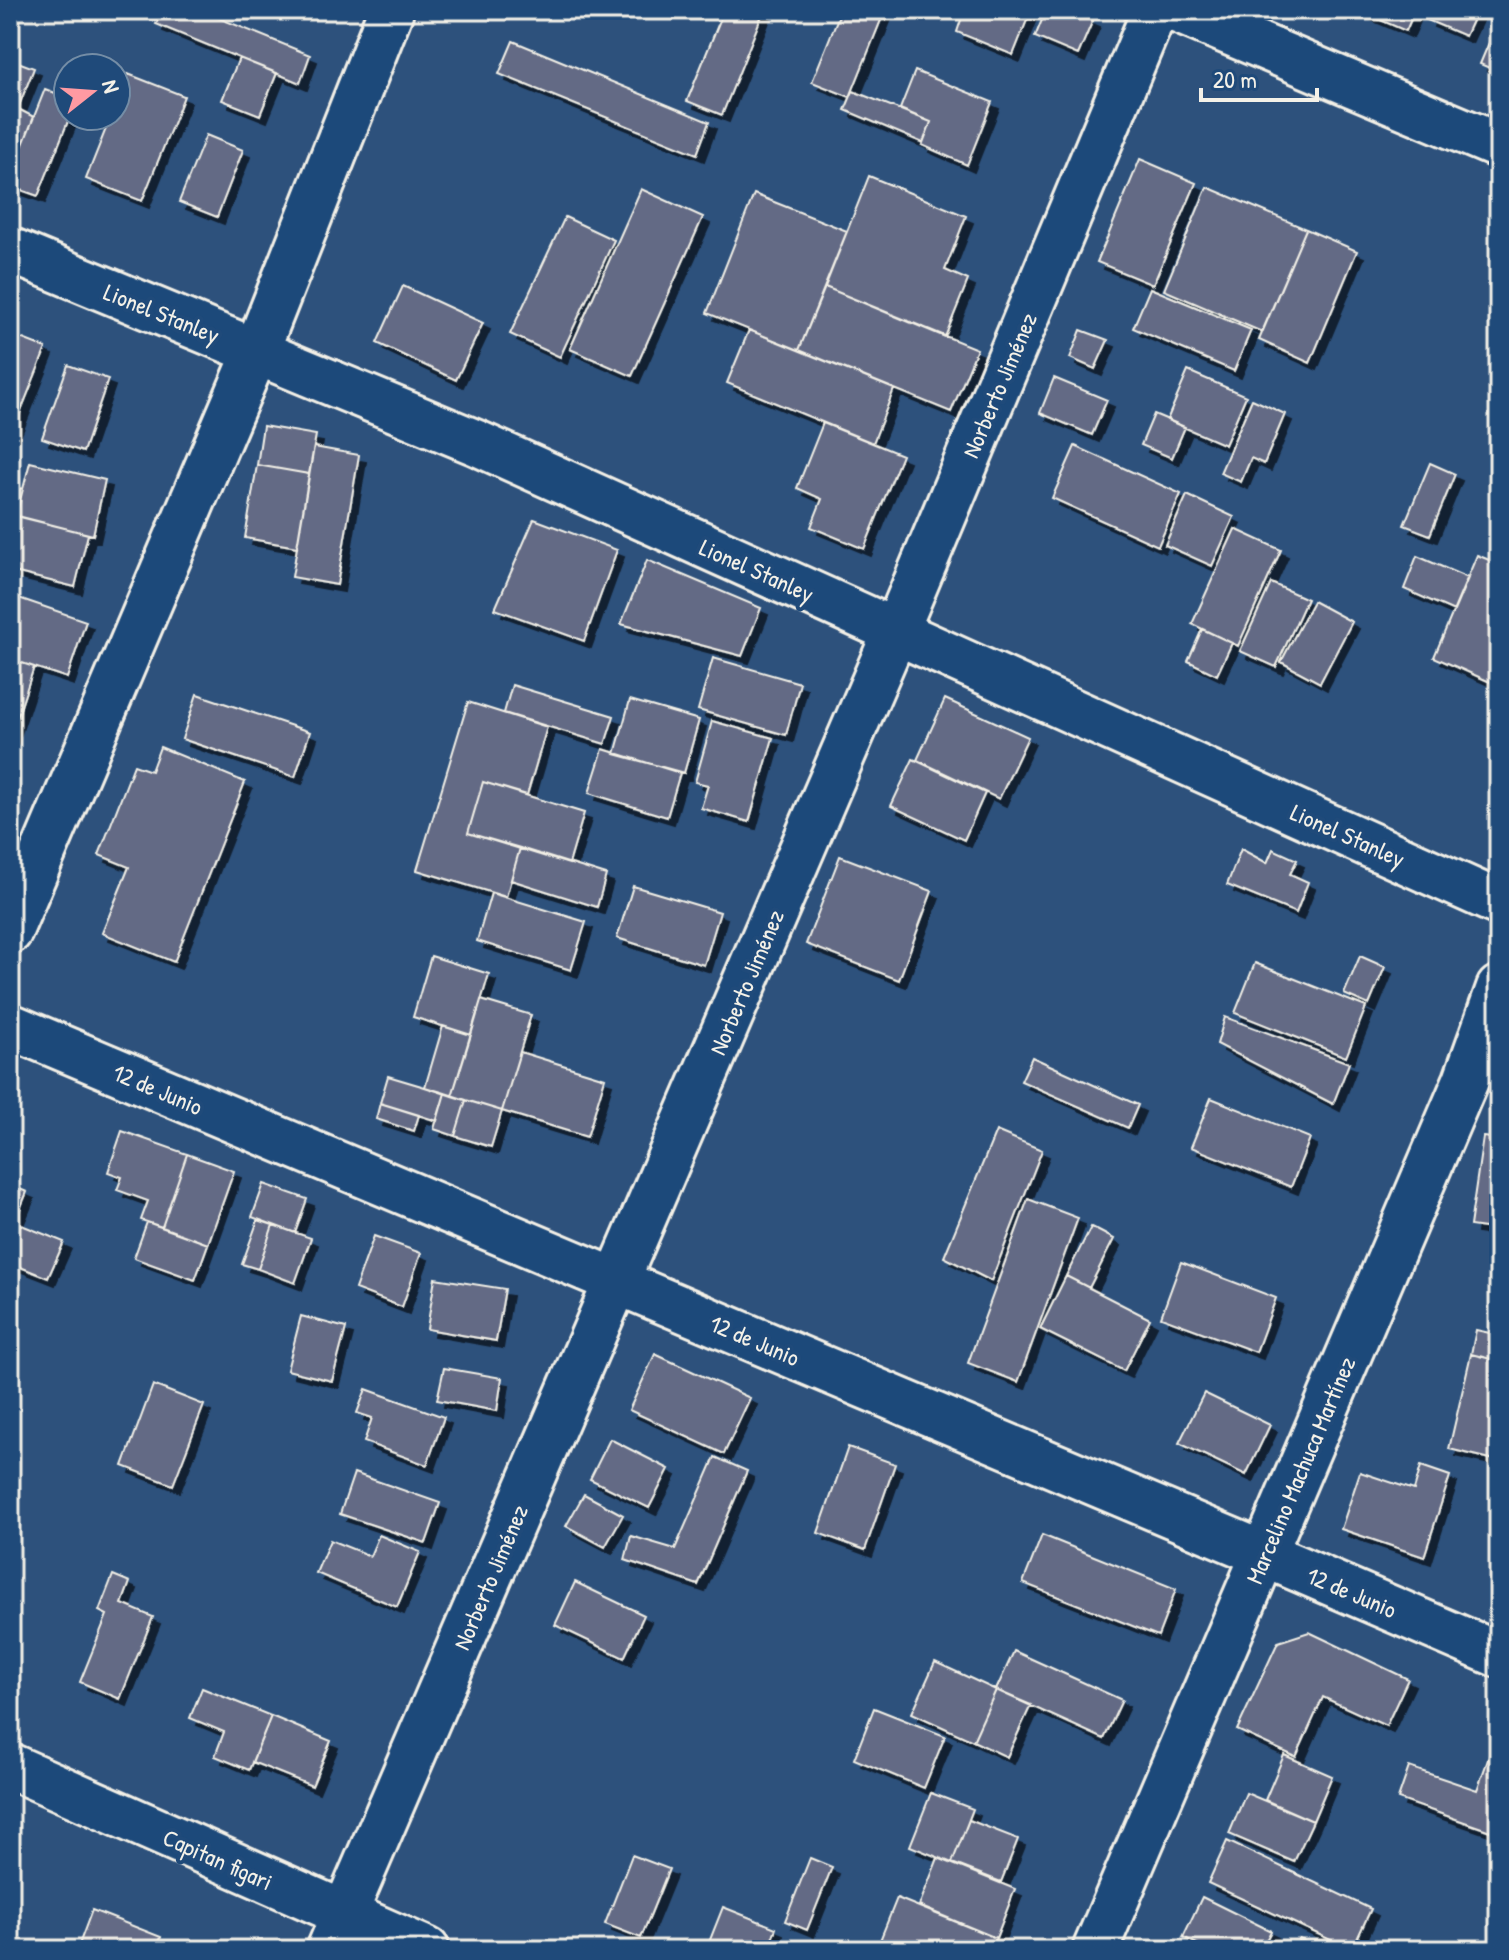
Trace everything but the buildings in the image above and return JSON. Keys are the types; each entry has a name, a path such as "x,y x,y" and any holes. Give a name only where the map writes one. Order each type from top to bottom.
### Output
{"street":[{"path":"10,931 256,352 391,10"},
{"name":"Norberto Jiménez","path":"336,1933 895,633 1155,10"},
{"path":"1176,10 1499,146"},
{"name":"Lionel Stanley","path":"10,250 477,443 1499,903"},
{"name":"Marcelino Machuca Martínez","path":"1095,1950 1264,1554 1482,1082 1499,988"},
{"name":"12 de Junio","path":"10,1026 1499,1655"},
{"name":"Capitan figari","path":"10,1766 336,1933 427,1950"}]}
